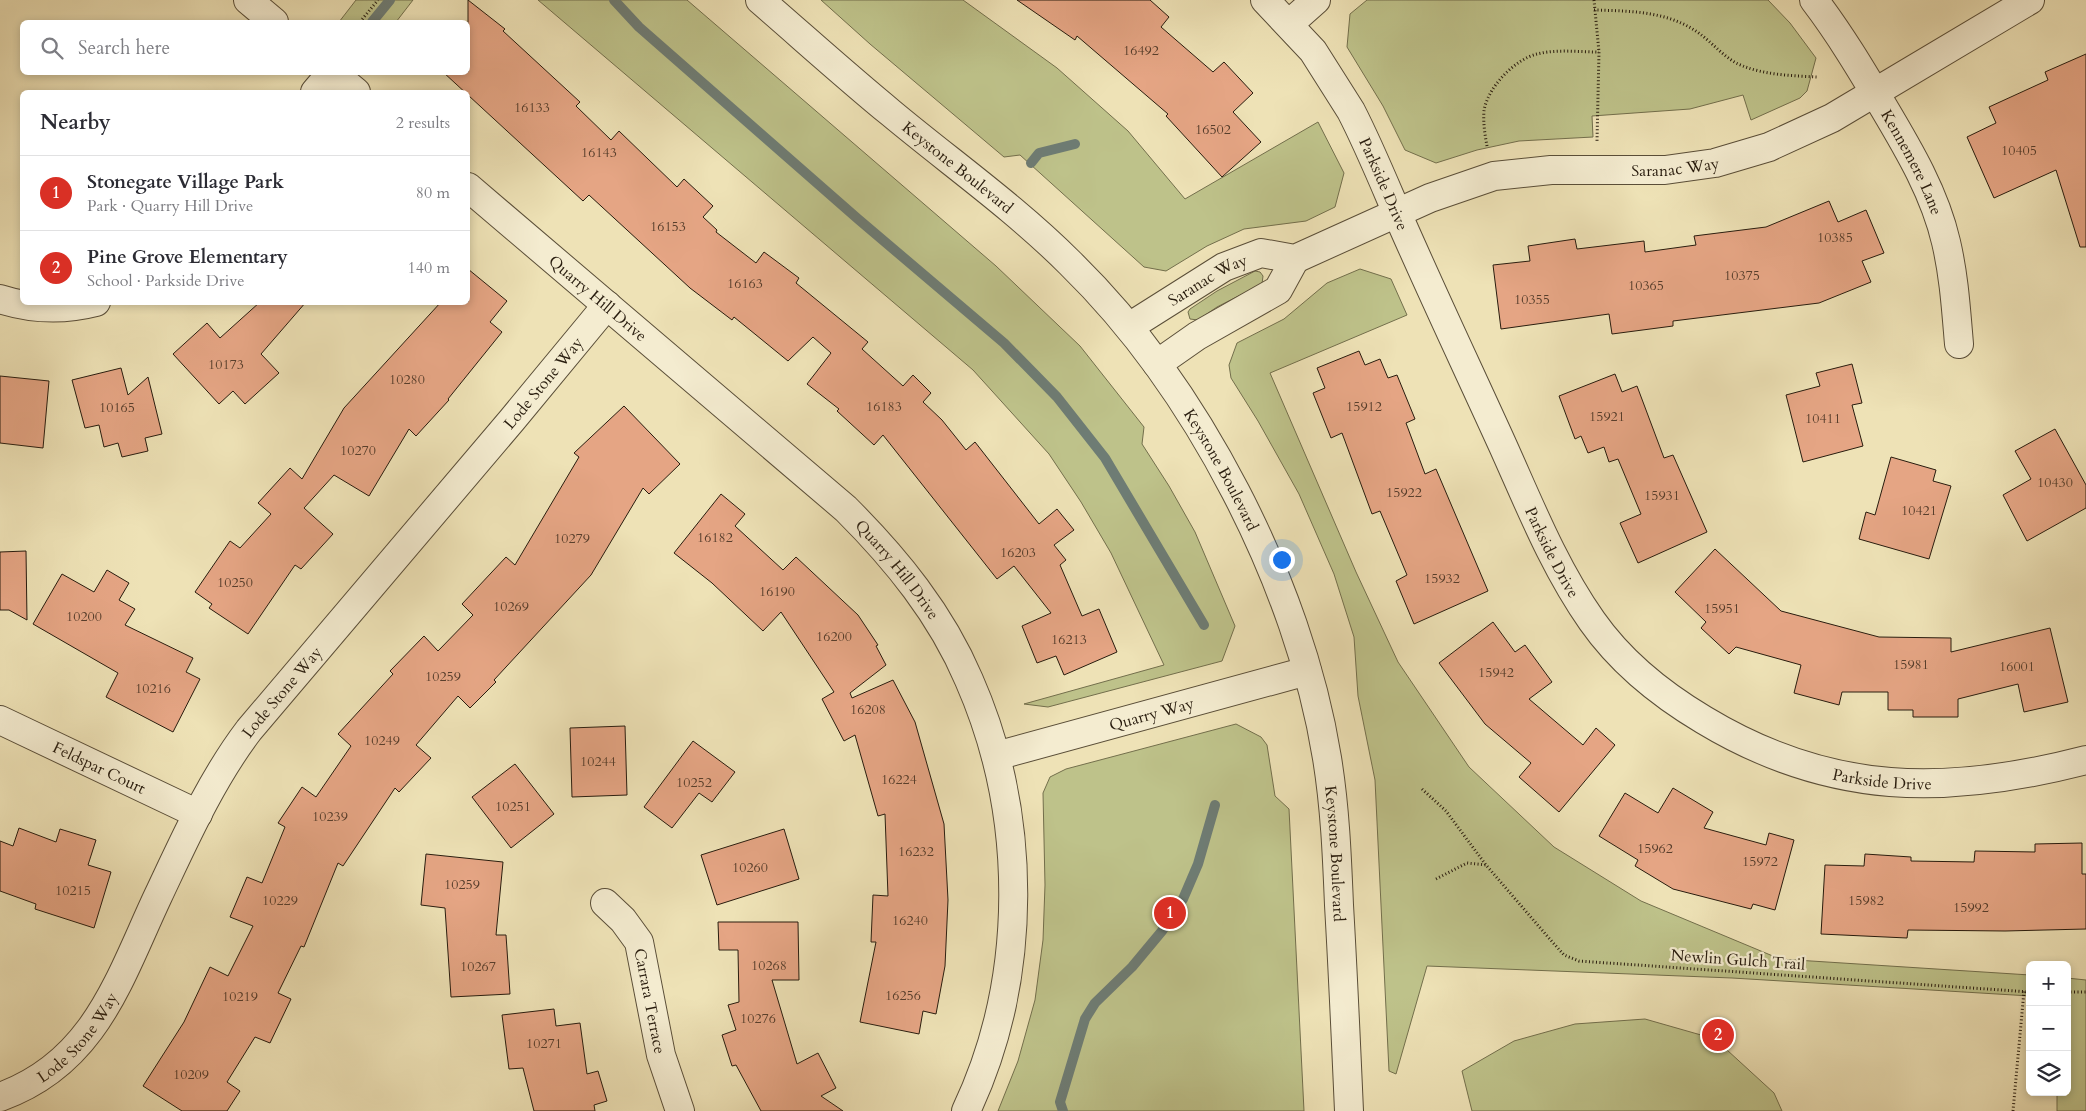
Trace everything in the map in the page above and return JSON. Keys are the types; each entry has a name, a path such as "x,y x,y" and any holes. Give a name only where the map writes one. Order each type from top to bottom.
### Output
{"street":[{"path":"248,0 272,20"},
{"name":"Keystone Boulevard","path":"760,0 888,111 1030,225 1096,288 1157,364 1202,435 1254,530 1293,622 1307,671 1327,758 1333,802 1349,1111"},
{"name":"Parkside Drive","path":"1265,0 1313,51 1347,103 1548,545 1568,583 1592,621 1613,646 1663,693 1719,730 1780,758 1824,772 1864,780 1897,784 1972,781 2014,776 2086,760"},
{"path":"1288,24 1316,0"},
{"name":"Kennemere Lane","path":"1814,0 1875,92 1934,202 1946,241 1954,280 1959,344"},
{"name":"Saranac Way","path":"1129,327 1224,268 1261,253 1295,259 1396,213 1463,186 1494,176 1551,170 1664,170 1715,164 1769,147 1798,136 2030,0"},
{"path":"317,90 329,75"},
{"path":"336,75 354,90"},
{"name":"Quarry Hill Drive","path":"470,189 846,509 893,558 923,598 956,653 970,680 996,756 1004,788 1012,859 1010,954 998,1016 966,1111"},
{"path":"1157,364 1197,336 1278,290 1295,259"},
{"path":"0,299 20,303"},
{"path":"29,305 64,308 80,305"},
{"name":"Lode Stone Way","path":"0,1097 30,1084 52,1070 74,1051 92,1030 131,959 198,814 225,763 249,730 607,305"},
{"name":"Quarry Way","path":"996,756 1307,671"},
{"name":"Feldspar Court","path":"0,720 198,814"},
{"name":"Carrara Terrace","path":"605,903 622,920 639,942 649,984 655,1030 680,1111"}],"path":[{"path":"362,20 378,0"},
{"path":"1594,0 1600,52 1597,141"},
{"path":"1594,10 1639,12 1667,17 1696,31 1743,66 1818,77"},
{"path":"1488,150 1484,122 1486,102 1500,81 1519,62 1538,53 1600,52"},
{"name":"Newlin Gulch Trail","path":"1422,789 1446,811 1486,865 1564,955 1579,961 2024,992"},
{"path":"1436,879 1467,863 1486,865"},
{"path":"2013,1111 2024,992"},
{"path":"2071,992 2086,992"}],"green space":[{"path":"356,0 413,0 398,20 341,20"},
{"path":"538,0 687,0 996,266 1080,346 1144,427 1142,444 1195,532 1235,626 1222,661 1048,707 1024,704 1164,665 1111,553 1081,502 1049,454 973,370"},
{"path":"821,0 963,0 1057,68 1128,131 1185,199 1318,122 1344,173 1335,207 1306,221 1244,229 1207,246 1166,271 1144,267 1020,155 1004,157"},
{"path":"1367,0 1768,0 1790,23 1816,58 1807,91 1800,98 1751,120 1743,95 1690,109 1592,116 1593,137 1519,141 1477,150 1436,163 1405,150 1383,106 1347,47 1350,14"},
{"path":"1360,269 1391,279 1407,315 1270,373 1356,572 1398,662 1469,767 1554,847 1641,901 1780,959 2026,975 2026,996 1732,978 1427,966 1396,1074 1389,1071 1375,780 1358,696 1354,637 1334,574 1299,494 1258,421 1231,378 1229,365 1237,343 1284,319 1327,283"},
{"path":"1255,271 1260,272 1263,276 1262,284 1217,307 1198,320 1190,319 1188,312 1190,309 1217,291"},
{"path":"1236,724 1261,737 1267,745 1275,796 1289,809 1304,1111 998,1111 1018,1061 1035,1000 1043,940 1045,885 1043,793 1050,777 1066,769"},
{"path":"2071,978 2086,980 2086,1111 2057,1111 2057,1096 2071,1096"},
{"path":"1645,1019 1715,1039 1774,1093 1782,1111 1472,1111 1462,1071 1514,1041 1575,1024"}],"building":[{"path":"468,0 505,29 503,31 580,102 576,106 611,140 619,131 677,187 684,179 713,206 703,217 717,230 716,232 756,263 764,252 799,278 796,283 868,342 862,349 903,386 913,375 931,393 923,402 942,420 966,450 975,442 1039,524 1057,509 1074,530 1054,545 1066,560 1060,565 1082,616 1099,609 1117,652 1064,675 1056,656 1037,663 1022,626 1051,613 1014,566 997,579 883,435 874,445 837,411 839,409 807,384 831,353 813,337 788,361 734,317 732,320 690,288 589,195 583,201 470,97 470,90 463,90 446,75 470,75 470,20 468,20"},
{"path":"1017,0 1150,0 1169,17 1161,27 1213,72 1224,62 1253,93 1233,112 1261,142 1222,177 1166,116 1168,114 1077,36 1075,40"},
{"path":"2086,54 2086,247 2080,247 2056,170 1994,198 1967,137 1996,123 1989,107 2048,80 2045,72"},
{"path":"1829,201 1838,222 1866,210 1884,253 1862,261 1871,282 1819,303 1673,321 1673,326 1612,334 1609,314 1501,329 1493,265 1530,261 1528,246 1575,239 1577,249 1644,241 1645,252 1696,245 1694,236 1766,227"},
{"path":"470,271 507,301 490,322 502,332 449,400 416,436 409,429 369,496 334,475 304,508 333,534 301,569 295,565 248,634 209,608 212,604 195,592 230,541 240,548 271,514 258,503 290,468 302,479 344,408 438,305 470,305"},
{"path":"257,305 303,305 261,354 279,373 245,404 233,391 219,404 173,354 207,323 220,338"},
{"path":"1359,351 1365,365 1380,359 1388,378 1397,375 1415,419 1406,423 1425,474 1436,469 1488,591 1414,624 1396,581 1407,575 1380,511 1372,514 1342,433 1331,438 1313,393 1325,388 1317,368"},
{"path":"1852,364 1862,403 1852,405 1863,446 1803,462 1786,395 1820,386 1816,373"},
{"path":"121,368 128,395 148,377 162,434 145,438 148,451 122,457 118,443 104,447 99,425 85,428 72,380"},
{"path":"1615,374 1622,392 1637,386 1664,458 1673,455 1707,532 1638,563 1620,523 1641,514 1618,459 1609,462 1604,447 1588,453 1581,436 1575,439 1559,396"},
{"path":"0,376 49,381 43,448 0,443"},
{"path":"624,406 680,464 649,494 643,488 591,575 494,680 496,682 470,708 458,696 416,745 431,758 399,792 395,788 343,866 338,863 304,947 301,946 278,993 291,999 270,1043 255,1037 227,1082 240,1091 227,1111 182,1111 143,1086 184,1022 210,967 228,976 253,926 230,917 247,877 262,883 285,827 278,823 302,787 316,797 351,746 338,734 393,674 390,671 424,636 438,651 473,615 462,604 506,557 515,565 579,457 574,453"},
{"path":"2055,429 2086,485 2086,508 2027,541 2003,495 2031,479 2015,451"},
{"path":"1891,457 1936,470 1933,481 1951,486 1929,559 1859,539 1866,512 1875,515"},
{"path":"721,494 745,514 735,526 783,570 796,557 858,615 878,645 876,646 886,665 850,693 852,698 893,680 915,722 944,824 948,900 945,966 936,1014 923,1011 919,1034 860,1022 876,942 871,942 873,895 888,896 885,814 878,816 855,735 844,741 822,699 834,692 781,612 763,631 712,583 674,553"},
{"path":"1715,549 1781,611 1879,637 1951,638 1951,652 2050,628 2068,702 2024,712 2018,684 1958,699 1958,717 1913,717 1913,710 1888,710 1888,692 1842,692 1839,705 1794,693 1801,665 1736,647 1729,654 1701,628 1706,622 1675,592"},
{"path":"26,551 27,620 9,610 0,610 0,552"},
{"path":"107,570 129,583 119,600 135,609 125,625 193,658 186,672 200,679 173,732 106,697 118,673 33,624 62,574 94,592"},
{"path":"1493,622 1515,652 1525,645 1552,682 1529,699 1583,745 1596,728 1615,745 1559,812 1519,777 1531,763 1485,724 1439,663"},
{"path":"625,726 627,795 572,797 570,728"},
{"path":"693,741 735,772 712,802 699,793 672,828 644,807"},
{"path":"515,764 554,814 511,848 472,797"},
{"path":"1673,788 1713,812 1704,828 1766,845 1769,833 1794,840 1775,910 1753,904 1751,909 1673,889 1635,866 1638,860 1599,836 1625,793 1658,813"},
{"path":"19,828 56,842 60,829 96,840 88,865 111,872 94,928 35,909 36,904 0,891 0,841 13,846"},
{"path":"784,829 799,879 717,905 701,855"},
{"path":"2082,843 2082,874 2086,874 2086,929 2005,931 1908,930 1907,938 1821,934 1825,865 1864,866 1865,854 1911,857 1911,861 1974,862 1975,851 2035,852 2035,844"},
{"path":"426,854 503,862 496,935 506,935 510,994 451,997 445,908 421,905"},
{"path":"718,922 798,922 799,980 772,980 797,1064 818,1053 836,1088 821,1096 843,1111 761,1111 736,1065 732,1066 722,1035 736,1030 728,1005 739,1002 738,950 719,950"},
{"path":"554,1009 556,1026 580,1023 587,1074 598,1071 607,1101 594,1105 595,1111 534,1111 523,1068 509,1069 502,1015"}],"waterway":[{"path":"374,20 390,0"},
{"path":"614,0 639,27 858,219 1004,343 1057,397 1105,458 1204,625"},
{"path":"1031,163 1039,153 1075,144"},
{"path":"1063,1111 1060,1102 1085,1019 1095,1003 1132,967 1162,931 1183,899 1198,864 1215,805"}],"place":[{"name":"Stonegate Village Park","path":"1170,913"},
{"name":"Pine Grove Elementary","path":"1718,1035"}]}
